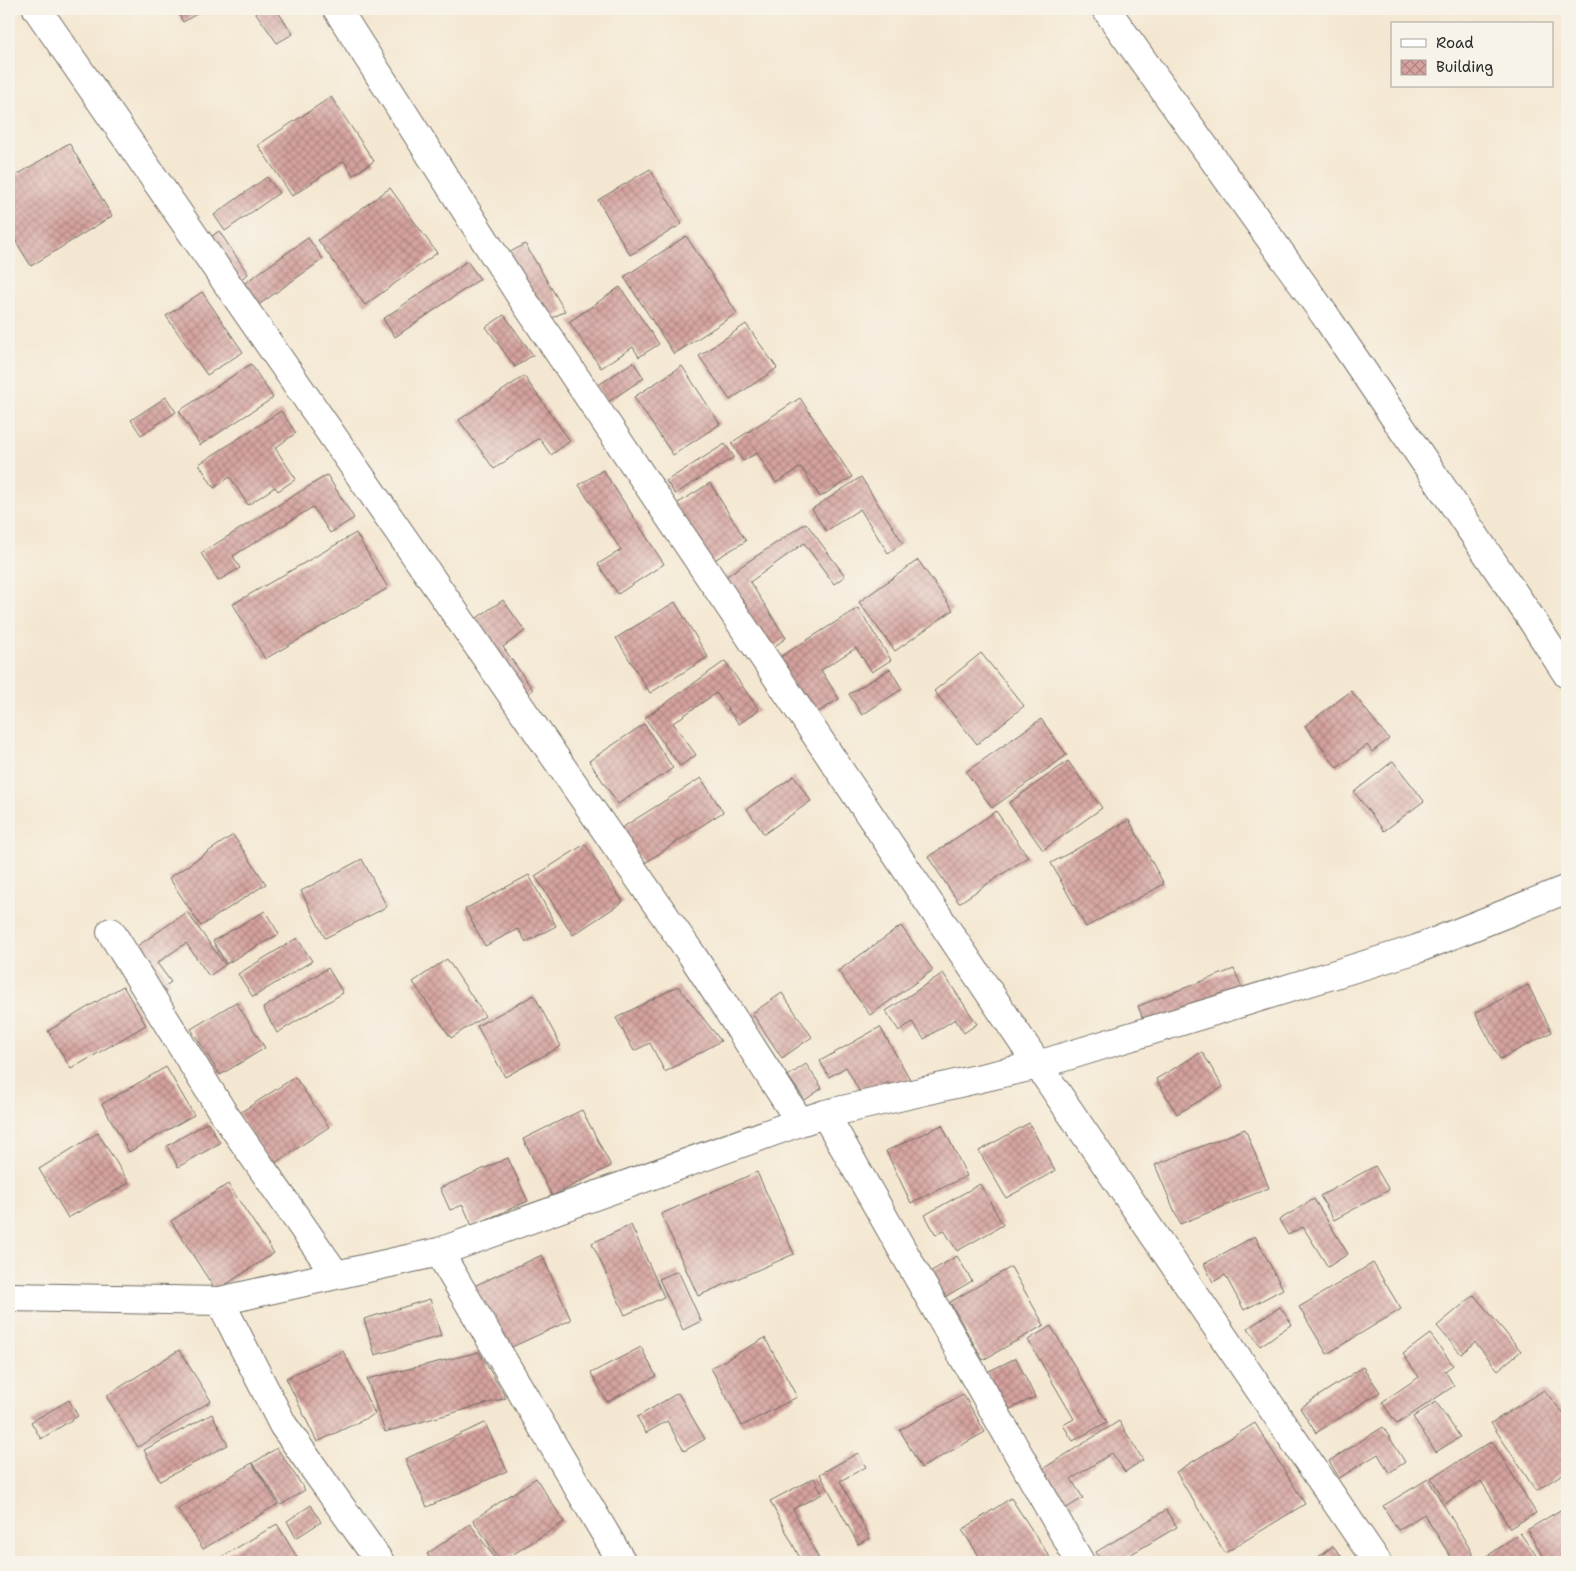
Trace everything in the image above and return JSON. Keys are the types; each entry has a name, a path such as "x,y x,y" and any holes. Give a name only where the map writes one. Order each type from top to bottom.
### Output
{"street":[{"path":"37,9 692,955 800,1122"},
{"path":"337,9 518,292 1038,1066 1377,1562"},
{"path":"1106,9 1329,321 1567,674"},
{"path":"9,1297 220,1301 439,1252 800,1122 825,1114 1038,1066 1417,949 1567,889"},
{"path":"111,932 222,1111 336,1275"},
{"path":"825,1114 1080,1562"},
{"path":"439,1252 622,1562"},
{"path":"220,1301 283,1425 380,1562"}],"building":[{"path":"176,9 205,9 183,22"},
{"path":"253,9 276,9 293,34 277,43"},
{"path":"362,9 376,9 367,15"},
{"path":"331,97 374,161 353,175 344,161 292,196 258,145"},
{"path":"69,143 112,216 31,266 9,230 9,180"},
{"path":"650,169 682,224 630,255 598,200"},
{"path":"267,177 279,193 225,231 214,215"},
{"path":"390,188 437,253 365,305 318,240"},
{"path":"219,231 248,274 231,286 202,243"},
{"path":"686,236 737,313 674,354 624,277"},
{"path":"308,238 323,259 257,306 242,285"},
{"path":"525,244 565,311 545,322 505,255"},
{"path":"467,261 480,279 395,337 383,319"},
{"path":"620,287 659,344 639,357 633,347 601,368 569,322"},
{"path":"202,292 243,352 207,375 166,316"},
{"path":"504,315 533,355 515,367 486,327"},
{"path":"746,324 777,368 730,400 699,356"},
{"path":"633,362 644,378 608,402 597,386"},
{"path":"251,364 273,398 200,445 179,411"},
{"path":"682,366 720,424 673,455 634,397"},
{"path":"524,376 570,441 551,455 539,438 494,469 459,420"},
{"path":"166,397 176,412 141,435 131,420"},
{"path":"800,398 852,477 820,497 801,467 776,483 757,453 743,461 731,443"},
{"path":"281,411 296,433 275,448 296,479 278,491 275,487 248,505 230,477 214,488 199,464"},
{"path":"725,444 734,457 675,494 666,481"},
{"path":"603,470 664,564 618,594 598,564 621,550 579,485"},
{"path":"327,475 354,518 330,533 313,507 233,556 240,568 218,581 201,553"},
{"path":"861,477 903,543 888,553 860,509 826,531 812,509"},
{"path":"710,483 746,541 711,562 675,505"},
{"path":"806,523 845,576 834,584 804,543 750,582 786,638 768,651 722,579"},
{"path":"356,533 388,588 265,659 233,604"},
{"path":"918,560 953,610 895,651 859,602"},
{"path":"503,600 525,631 503,647 533,690 521,699 468,624"},
{"path":"675,602 708,657 650,693 616,638"},
{"path":"858,608 891,660 872,672 856,648 821,670 839,699 812,716 777,659"},
{"path":"981,653 1024,706 977,744 934,691"},
{"path":"725,661 759,710 739,724 716,693 673,723 696,755 680,766 645,718"},
{"path":"890,669 902,689 862,715 849,694"},
{"path":"1351,691 1389,739 1372,752 1367,745 1337,768 1305,726"},
{"path":"1041,719 1067,755 992,808 966,772"},
{"path":"644,724 673,768 618,804 589,761"},
{"path":"1068,761 1102,808 1043,850 1009,803"},
{"path":"1393,761 1424,801 1384,831 1354,792"},
{"path":"794,776 811,801 764,834 747,809"},
{"path":"701,778 723,812 643,864 620,829"},
{"path":"996,811 1028,857 959,903 928,857"},
{"path":"1129,820 1164,884 1086,927 1051,863"},
{"path":"233,835 266,884 201,926 169,878"},
{"path":"585,844 623,902 573,935 535,876"},
{"path":"362,859 387,907 325,938 301,891"},
{"path":"529,875 556,926 526,942 518,929 485,946 465,909"},
{"path":"265,911 279,934 226,964 213,941"},
{"path":"187,912 225,965 209,976 186,943 157,963 171,982 155,993 127,953"},
{"path":"901,926 933,970 870,1015 838,971"},
{"path":"297,938 312,961 253,997 238,974"},
{"path":"447,959 485,1016 451,1038 413,982"},
{"path":"328,968 343,993 277,1033 263,1008"},
{"path":"1234,969 1242,988 1145,1025 1138,1006"},
{"path":"943,973 977,1024 964,1033 955,1019 924,1039 912,1022 899,1031 886,1011"},
{"path":"1528,985 1552,1032 1500,1059 1475,1013"},
{"path":"123,986 146,1025 71,1069 48,1031"},
{"path":"678,986 721,1041 665,1072 650,1043 634,1051 616,1018"},
{"path":"782,993 812,1037 782,1058 752,1013"},
{"path":"534,995 561,1046 505,1077 477,1026"},
{"path":"236,1002 265,1048 220,1075 191,1029"},
{"path":"880,1027 914,1086 896,1096 888,1082 862,1096 846,1067 829,1077 820,1061"},
{"path":"1202,1052 1223,1087 1177,1114 1156,1079"},
{"path":"806,1064 822,1088 805,1100 788,1076"},
{"path":"166,1067 194,1115 129,1152 102,1104"},
{"path":"295,1077 329,1127 272,1165 238,1114"},
{"path":"582,1110 611,1166 552,1196 523,1139"},
{"path":"208,1122 220,1143 178,1167 167,1146"},
{"path":"1029,1123 1055,1171 1006,1198 979,1151"},
{"path":"942,1125 967,1176 911,1203 886,1151"},
{"path":"1245,1129 1269,1188 1180,1224 1155,1165"},
{"path":"98,1133 129,1183 68,1218 39,1169"},
{"path":"508,1158 528,1201 472,1226 463,1205 450,1210 440,1188"},
{"path":"1375,1166 1389,1190 1334,1220 1320,1196"},
{"path":"757,1172 794,1254 698,1296 661,1214"},
{"path":"228,1184 274,1253 216,1291 171,1221"},
{"path":"980,1184 1003,1225 957,1251 944,1230 936,1235 925,1215"},
{"path":"1314,1199 1348,1254 1328,1267 1303,1227 1288,1235 1279,1220"},
{"path":"631,1225 664,1297 625,1315 592,1243"},
{"path":"1255,1236 1283,1289 1244,1310 1225,1275 1213,1282 1204,1264"},
{"path":"542,1255 571,1320 503,1351 474,1286"},
{"path":"957,1256 972,1281 943,1298 928,1273"},
{"path":"1373,1263 1401,1309 1327,1354 1299,1307"},
{"path":"1011,1267 1044,1325 983,1360 950,1302"},
{"path":"678,1271 701,1321 683,1330 659,1279"},
{"path":"1474,1295 1521,1351 1498,1370 1475,1342 1461,1354 1437,1326"},
{"path":"430,1299 441,1336 375,1355 364,1319"},
{"path":"1280,1307 1292,1324 1260,1346 1248,1328"},
{"path":"1051,1326 1107,1422 1073,1441 1063,1425 1074,1419 1028,1340"},
{"path":"1430,1334 1453,1365 1445,1371 1454,1386 1397,1424 1382,1402 1419,1377 1403,1354"},
{"path":"765,1338 797,1397 742,1426 711,1368"},
{"path":"641,1347 656,1376 607,1402 591,1373"},
{"path":"179,1350 211,1401 138,1447 106,1396"},
{"path":"343,1351 375,1414 317,1442 286,1378"},
{"path":"479,1352 506,1398 385,1432 367,1379"},
{"path":"1016,1358 1035,1397 1006,1411 987,1372"},
{"path":"1363,1367 1380,1392 1316,1433 1300,1408"},
{"path":"1544,1390 1567,1418 1567,1471 1536,1491 1491,1423"},
{"path":"678,1393 705,1439 684,1451 667,1421 646,1433 637,1417"},
{"path":"963,1394 985,1432 921,1468 900,1430"},
{"path":"69,1400 78,1416 41,1439 31,1422"},
{"path":"9,1401 15,1409 9,1414"},
{"path":"1436,1402 1460,1437 1436,1452 1413,1417"},
{"path":"212,1414 228,1445 160,1481 144,1450"},
{"path":"1119,1421 1143,1460 1125,1472 1112,1453 1071,1479 1083,1498 1065,1509 1041,1470"},
{"path":"485,1423 507,1471 427,1507 405,1459"},
{"path":"1255,1423 1305,1504 1225,1553 1176,1472"},
{"path":"1383,1427 1405,1462 1389,1473 1378,1454 1339,1478 1329,1461"},
{"path":"1492,1441 1536,1513 1510,1528 1481,1481 1446,1503 1431,1478"},
{"path":"277,1448 305,1490 281,1505 253,1463"},
{"path":"858,1453 866,1467 840,1481 870,1538 858,1544 820,1474"},
{"path":"252,1463 278,1504 203,1549 178,1509"},
{"path":"536,1478 564,1522 501,1562 473,1520"},
{"path":"814,1478 822,1494 793,1509 820,1561 802,1562 770,1501"},
{"path":"1428,1479 1473,1554 1459,1562 1454,1562 1424,1514 1398,1530 1383,1506"},
{"path":"1011,1498 1051,1559 1045,1562 983,1562 962,1530"},
{"path":"311,1505 321,1522 296,1538 287,1521"},
{"path":"1567,1506 1567,1557 1558,1562 1547,1562 1527,1530"},
{"path":"1166,1510 1177,1527 1118,1562 1102,1562 1096,1552"},
{"path":"277,1524 297,1557 289,1562 213,1562"},
{"path":"470,1524 498,1562 433,1562 427,1554"},
{"path":"1520,1533 1541,1562 1479,1562"},
{"path":"1333,1546 1346,1562 1312,1562"}]}
